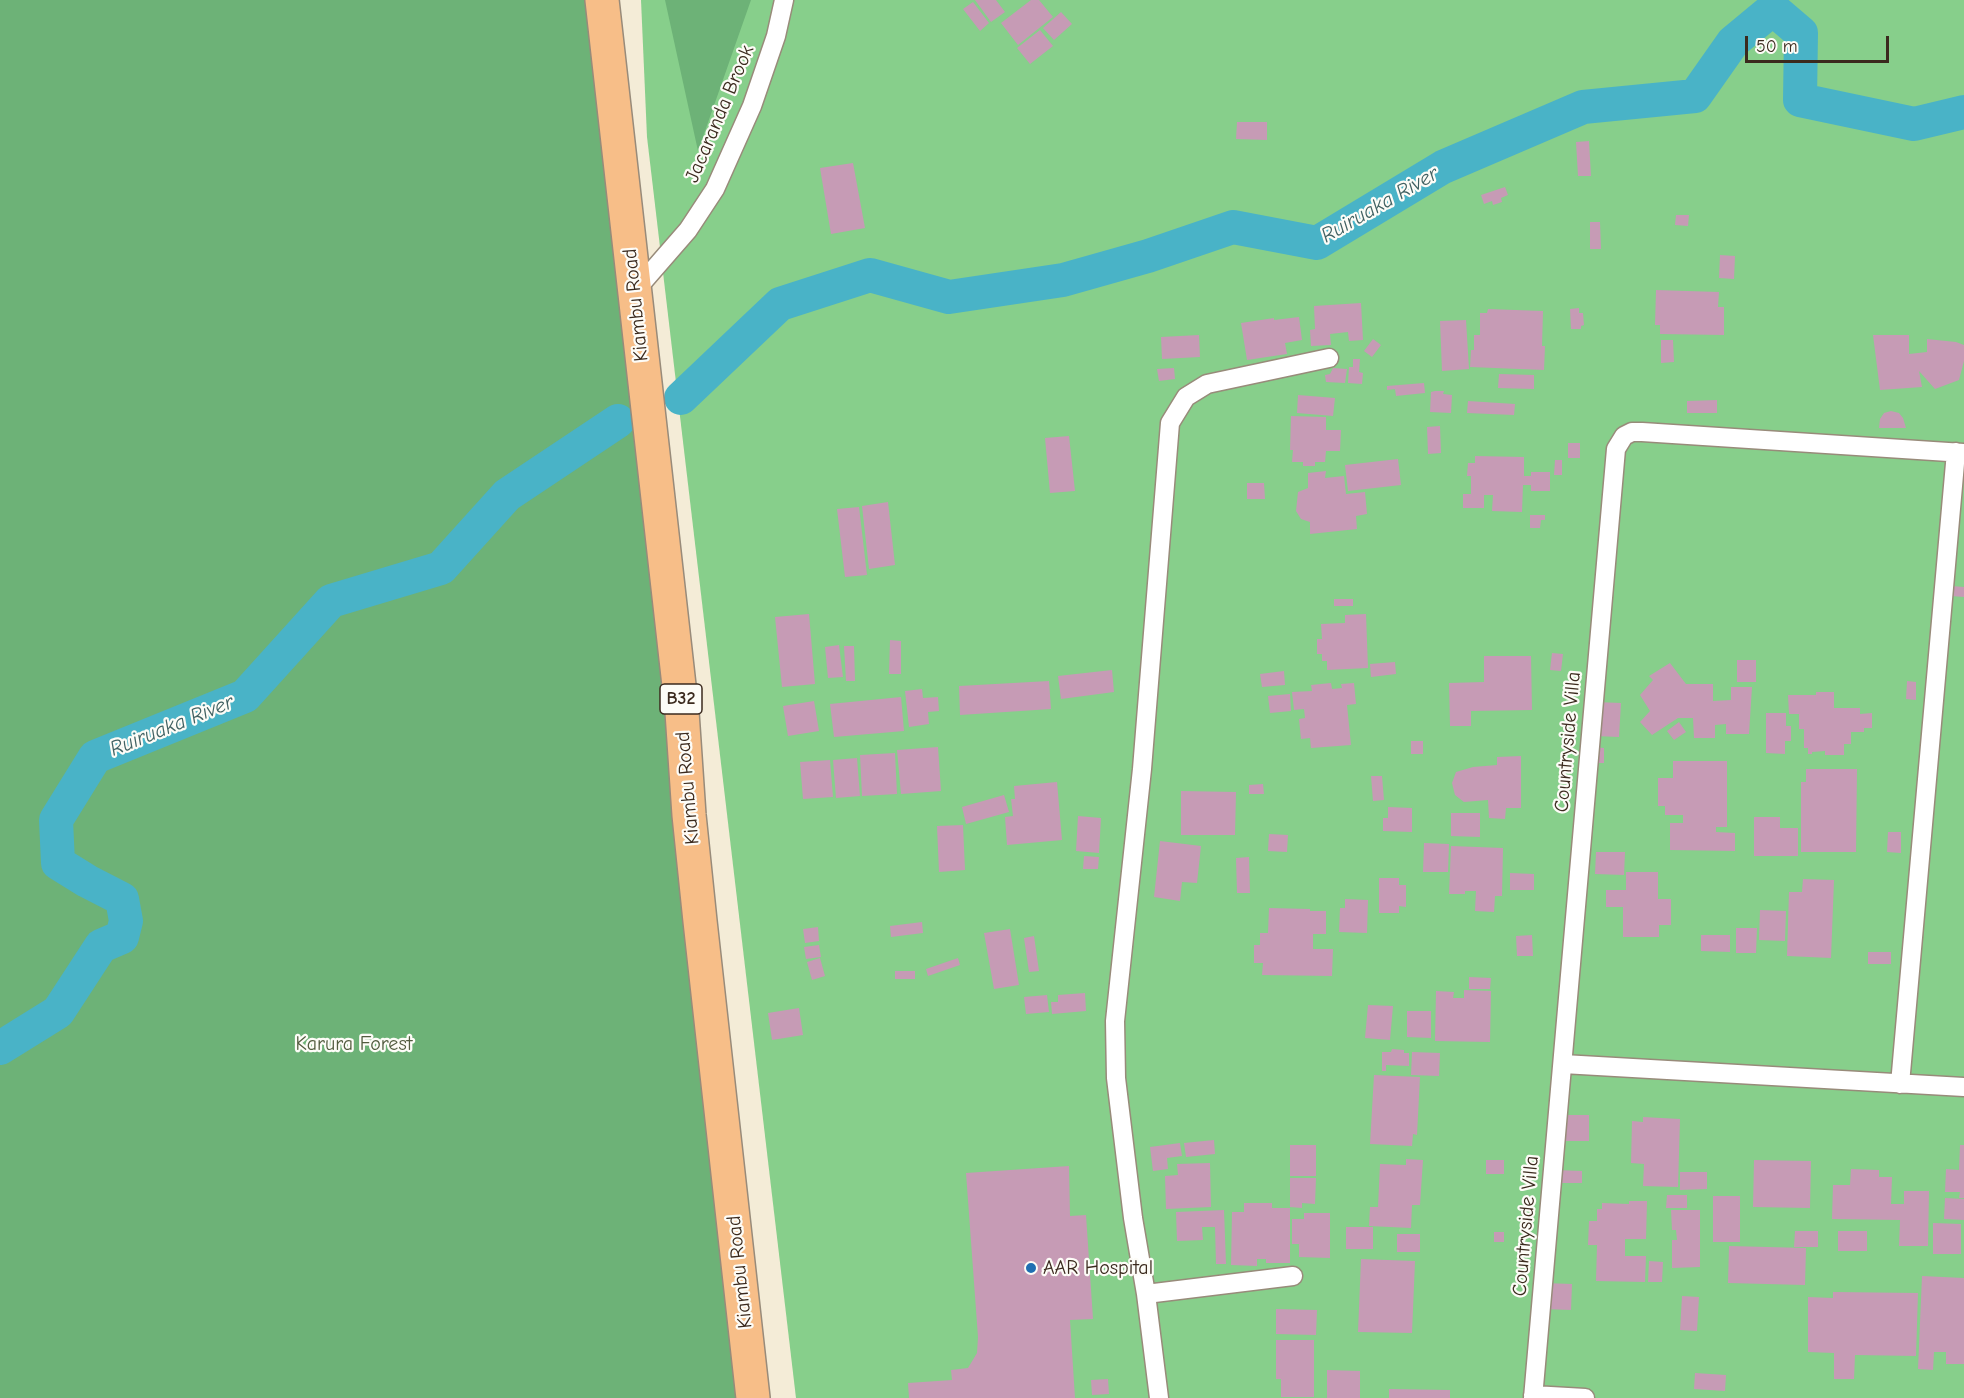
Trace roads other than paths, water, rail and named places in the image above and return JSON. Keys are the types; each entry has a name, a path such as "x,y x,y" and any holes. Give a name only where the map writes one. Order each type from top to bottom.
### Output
{"highway":[{"name":"Kiambu Road","path":"602,0 682,712 689,815 753,1398"}],"street":[{"name":"Jacaranda Brook","path":"634,292 688,230 715,189 752,106 776,36 784,0"},
{"path":"1159,1398 1116,1078 1115,1021 1142,769 1170,423 1186,398 1208,384 1329,358"},
{"name":"Countryside Villa","path":"1585,1398 1533,1396 1616,449 1624,436 1632,432 1642,432 1960,453"},
{"path":"1900,1084 1960,453"},
{"path":"1563,1064 1964,1087"},
{"path":"1146,1294 1293,1276"}],"waterway":[{"name":"Ruiruaka River","path":"681,398 780,304 870,275 949,297 1063,280 1148,256 1233,227 1317,243 1443,167 1583,107 1695,96 1733,42 1773,9 1801,33 1800,100 1914,124 1964,112"},
{"name":"Ruiruaka River","path":"0,1048 58,1012 101,946 122,937 126,921 122,899 58,863 56,820 95,757 245,696 331,601 441,568 507,495 618,421"}],"place":[{"name":"AAR Hospital","path":"1031,1268"}],"park label":[{"name":"Karura Forest","path":"354,1044"}]}
